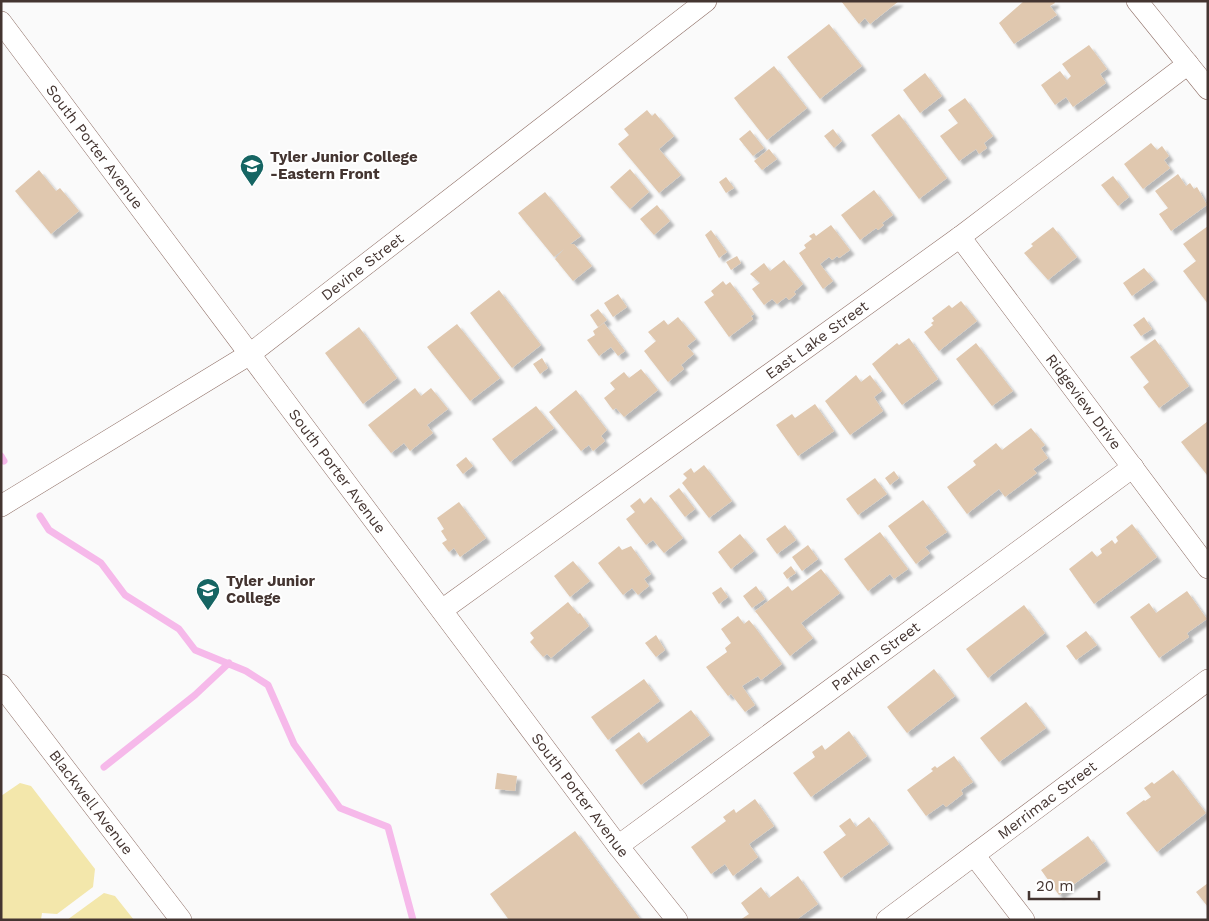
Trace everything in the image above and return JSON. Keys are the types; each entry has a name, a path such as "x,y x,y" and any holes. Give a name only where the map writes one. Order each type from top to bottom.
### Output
{"street":[{"name":"Devine Street","path":"1,506 250,354 706,1"},
{"path":"1137,1 1208,89"},
{"name":"South Porter Avenue","path":"1,22 618,846 677,920"},
{"name":"East Lake Street","path":"442,610 960,237 1188,64"},
{"name":"Ridgeview Drive","path":"960,237 1208,568"},
{"name":"Parklen Street","path":"618,846 1133,467"},
{"name":"Merrimac Street","path":"887,920 1208,680"},
{"name":"Blackwell Avenue","path":"1,685 181,920"},
{"path":"974,855 1024,920"}],"shaded area":[{"path":"20,783 31,786 95,869 93,887 57,914 42,913 41,920 1,920 1,796"},
{"path":"104,893 115,896 134,920 67,920"}],"building":[{"path":"841,1 899,1 870,24 865,18 859,24"},
{"path":"1024,1 1054,1 1055,3 1050,6 1057,15 1014,44 999,23"},
{"path":"829,24 862,66 820,99 787,57"},
{"path":"1089,45 1107,69 1100,74 1106,83 1073,107 1066,97 1055,105 1041,85 1060,71 1067,80 1071,76 1062,64"},
{"path":"774,66 807,108 767,140 734,98"},
{"path":"925,73 942,96 920,113 903,90"},
{"path":"965,98 993,136 984,143 987,148 979,154 976,149 959,161 940,136 958,123 948,110"},
{"path":"647,110 652,116 655,113 674,136 659,149 681,175 659,193 618,144 629,135 624,129"},
{"path":"899,114 947,178 919,199 871,135"},
{"path":"833,129 842,141 834,148 824,136"},
{"path":"750,130 764,148 753,156 739,139"},
{"path":"1151,143 1157,150 1162,146 1169,156 1164,160 1170,168 1143,189 1124,164"},
{"path":"769,149 777,159 762,170 754,161"},
{"path":"630,169 649,192 630,209 610,187"},
{"path":"39,170 56,191 60,188 79,211 51,234 15,191"},
{"path":"1178,174 1186,186 1190,183 1194,189 1197,187 1207,205 1171,231 1159,214 1168,208 1155,191"},
{"path":"1113,176 1129,197 1118,206 1101,185"},
{"path":"726,177 734,188 726,193 719,182"},
{"path":"874,190 893,215 882,223 884,225 878,230 876,228 860,240 841,215"},
{"path":"545,192 581,236 570,244 574,244 592,266 573,281 555,259 564,249 554,257 518,213"},
{"path":"657,205 670,221 654,235 640,219"},
{"path":"831,225 850,250 839,258 837,256 832,260 829,257 820,264 833,281 823,289 799,253 806,248 804,245 812,239 809,236 814,233 816,236"},
{"path":"1208,226 1208,304 1183,271 1196,261 1183,244"},
{"path":"1053,227 1077,257 1048,280 1024,253 1033,246 1031,244"},
{"path":"711,230 727,252 719,258 705,235"},
{"path":"737,256 741,263 731,270 726,262"},
{"path":"784,260 803,284 794,292 796,294 789,300 786,297 777,304 772,299 764,305 752,289 760,283 750,274 764,263 770,271"},
{"path":"1144,268 1154,280 1132,296 1123,283"},
{"path":"723,281 726,285 730,282 754,314 751,316 753,319 729,337 704,302 714,295 711,291"},
{"path":"499,290 541,345 512,368 470,313"},
{"path":"618,294 627,307 613,317 604,303"},
{"path":"961,301 977,321 939,351 924,332 933,325 931,323 934,321 932,318 949,305 952,308"},
{"path":"598,309 607,320 598,327 590,315"},
{"path":"678,317 696,339 687,346 694,354 681,365 684,369 668,382 644,351 656,341 648,332 664,320 668,325"},
{"path":"1144,317 1152,329 1141,336 1133,325"},
{"path":"604,323 625,351 618,356 611,347 599,356 587,340 595,335 593,331"},
{"path":"457,324 500,378 470,401 427,347"},
{"path":"359,327 397,378 363,404 325,353"},
{"path":"909,338 938,379 902,405 872,364 897,343 899,345"},
{"path":"1155,339 1189,386 1159,408 1143,387 1149,382 1130,357"},
{"path":"976,343 1013,391 992,406 956,359"},
{"path":"542,358 548,368 540,374 533,364"},
{"path":"641,369 658,390 624,417 616,408 613,410 604,398 615,389 610,383 624,372 629,378"},
{"path":"856,375 861,382 870,375 882,391 874,397 883,411 850,435 825,401"},
{"path":"415,388 421,396 431,388 448,409 427,425 433,433 410,451 404,443 391,453 368,425"},
{"path":"576,390 607,430 601,436 605,441 593,451 589,445 581,451 549,412"},
{"path":"815,404 834,431 798,456 776,425 792,414 795,418"},
{"path":"536,406 554,428 510,462 492,439"},
{"path":"1208,421 1208,475 1207,475 1181,442"},
{"path":"1031,428 1045,445 1041,448 1048,458 1033,469 1037,473 1005,497 999,489 967,514 947,487 976,465 973,461 996,443 1002,450"},
{"path":"466,457 473,466 463,474 456,465"},
{"path":"704,465 732,501 709,518 682,483 687,478 683,474 691,468 694,473"},
{"path":"894,471 899,478 890,485 885,478"},
{"path":"875,478 887,494 858,515 846,499"},
{"path":"679,488 695,509 685,517 669,496"},
{"path":"651,497 683,538 664,553 653,540 646,545 626,519 635,512 630,506 640,498 644,504"},
{"path":"923,500 947,532 925,547 930,553 916,564 888,526"},
{"path":"459,502 486,538 460,557 454,548 449,552 442,543 447,540 441,531 444,529 437,518"},
{"path":"1132,524 1157,557 1094,604 1069,569 1092,551 1097,557 1102,553 1100,549 1112,540 1115,544 1118,541 1116,537"},
{"path":"785,525 796,540 777,554 766,539"},
{"path":"880,532 908,569 894,579 890,574 868,591 844,559"},
{"path":"740,534 754,551 731,569 718,552"},
{"path":"808,545 818,559 802,571 792,557"},
{"path":"619,546 622,550 631,546 651,574 644,579 649,586 638,595 632,588 623,595 598,563"},
{"path":"573,561 590,581 570,597 554,576"},
{"path":"791,566 796,573 787,579 783,573"},
{"path":"821,569 840,593 801,623 813,638 790,656 755,611 788,586 792,591"},
{"path":"756,586 765,599 752,608 743,596"},
{"path":"721,587 728,597 719,604 712,593"},
{"path":"1187,591 1207,619 1187,633 1189,637 1159,658 1130,617 1149,603 1156,613"},
{"path":"568,602 578,614 580,613 589,626 551,658 547,654 543,657 530,642 534,638 530,633"},
{"path":"1024,605 1045,633 988,678 966,649"},
{"path":"738,616 744,624 749,620 782,664 761,680 758,676 742,686 755,705 745,712 731,694 728,696 706,667 727,652 725,648 731,643 721,629"},
{"path":"1086,631 1097,645 1076,660 1066,646"},
{"path":"656,635 665,650 656,657 645,643"},
{"path":"934,669 955,696 907,733 887,707"},
{"path":"644,679 660,701 608,740 591,717"},
{"path":"1026,702 1046,728 999,762 980,738"},
{"path":"691,710 710,735 641,785 615,750 639,732 647,743"},
{"path":"849,731 867,756 811,797 793,773 815,757 812,752 822,745 825,750"},
{"path":"954,756 973,782 961,790 963,794 946,807 943,804 926,816 907,790 933,771 931,769 935,766 937,768"},
{"path":"1173,770 1206,813 1157,852 1126,813 1151,797 1144,788 1152,782 1154,784"},
{"path":"497,773 517,776 515,791 495,789"},
{"path":"755,799 774,826 749,844 758,857 733,876 725,864 711,874 691,847 726,821 723,817 734,809 736,813"},
{"path":"869,817 889,844 841,878 823,852 846,835 839,826 850,818 856,827"},
{"path":"575,831 641,920 509,920 490,894"},
{"path":"1088,836 1106,861 1059,895 1041,870"},
{"path":"798,876 818,904 796,920 740,920 749,914 741,903 761,887 769,898"},
{"path":"1208,883 1208,907 1196,892"}],"waterway":[{"path":"1,456 4,461"},
{"path":"40,516 49,530 101,563 125,595 179,629 195,650 246,671 268,685 294,744 340,808 388,827 413,920"},
{"path":"104,767 195,695 229,663"}],"place":[{"name":"Tyler Junior College -Eastern Front","path":"252,187"},
{"name":"Tyler Junior College","path":"208,611"}]}
